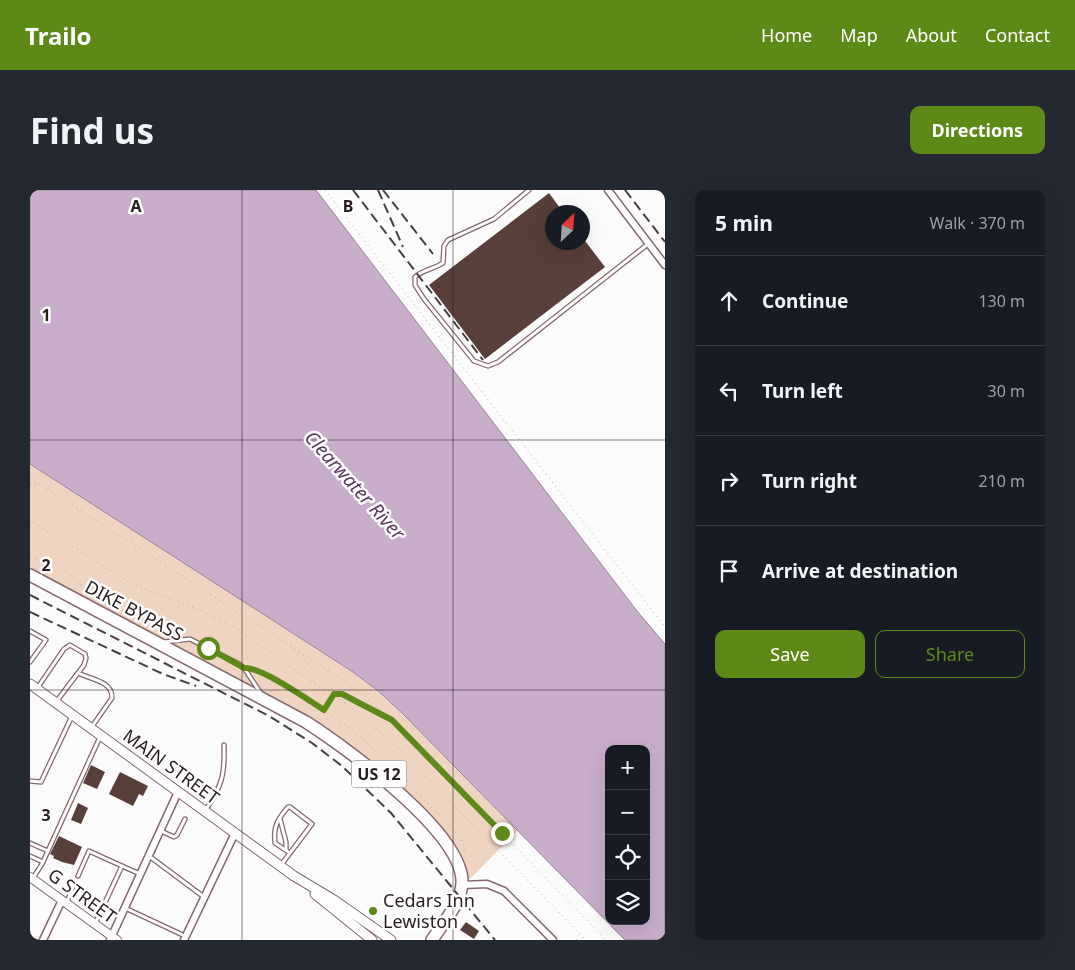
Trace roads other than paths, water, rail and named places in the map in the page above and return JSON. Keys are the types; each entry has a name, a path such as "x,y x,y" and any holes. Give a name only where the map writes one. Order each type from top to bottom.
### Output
{"highway":[{"name":"DIKE BYPASS","path":"30,576 272,702 346,748 403,796 450,848 460,867 462,885"},
{"path":"440,940 449,925 462,885"},
{"path":"432,940 456,903"}],"main road":[{"name":"MAIN STREET","path":"33,686 281,866 372,940"},
{"name":"MAIN STREET","path":"294,876 356,915 391,940"}],"street":[{"path":"608,190 665,265"},
{"path":"113,939 125,907 178,792"},
{"path":"185,938 235,833"},
{"name":"G STREET","path":"31,878 113,939"},
{"path":"462,885 488,884 504,891 554,940"},
{"path":"43,940 64,901"}],"lane":[{"path":"529,190 494,219 448,240 444,246 443,263 433,269 424,269 415,277 415,285 424,299 474,361 488,366 498,362 648,244"},
{"path":"30,631 46,640 30,662"},
{"path":"155,642 190,639 239,664 244,668 258,690 272,702"},
{"path":"33,686 64,649 70,645 85,654 84,665 55,702"},
{"path":"78,673 110,687 112,693 112,698 90,728"},
{"path":"30,781 42,782 73,715"},
{"path":"31,878 43,862 101,736"},
{"path":"205,812 216,795 224,776 224,745"},
{"path":"281,866 312,824 288,807 274,826 275,843 290,853"},
{"path":"160,831 174,837 177,835 185,819"},
{"path":"280,819 286,849"},
{"path":"30,843 48,851"},
{"path":"78,876 89,851 140,874"},
{"path":"30,856 43,862"},
{"path":"149,856 205,897"},
{"path":"95,924 122,866"},
{"path":"64,901 73,887"},
{"path":"125,907 185,938"}],"water":[{"name":"Clearwater River","path":"30,190 316,190 637,611 665,644 665,940 625,940 610,925 650,925 650,745 605,745 605,920 403,714 378,691 353,672 30,464"}],"railway":[{"path":"353,190 483,360"},
{"path":"378,190 403,247"},
{"path":"383,190 433,254"},
{"path":"625,190 665,242"},
{"path":"30,595 269,716 312,743 342,766 391,813 495,940"},
{"path":"30,612 163,674 196,686"}],"place":[{"name":"Cedars Inn Lewiston","path":"373,911"}]}
